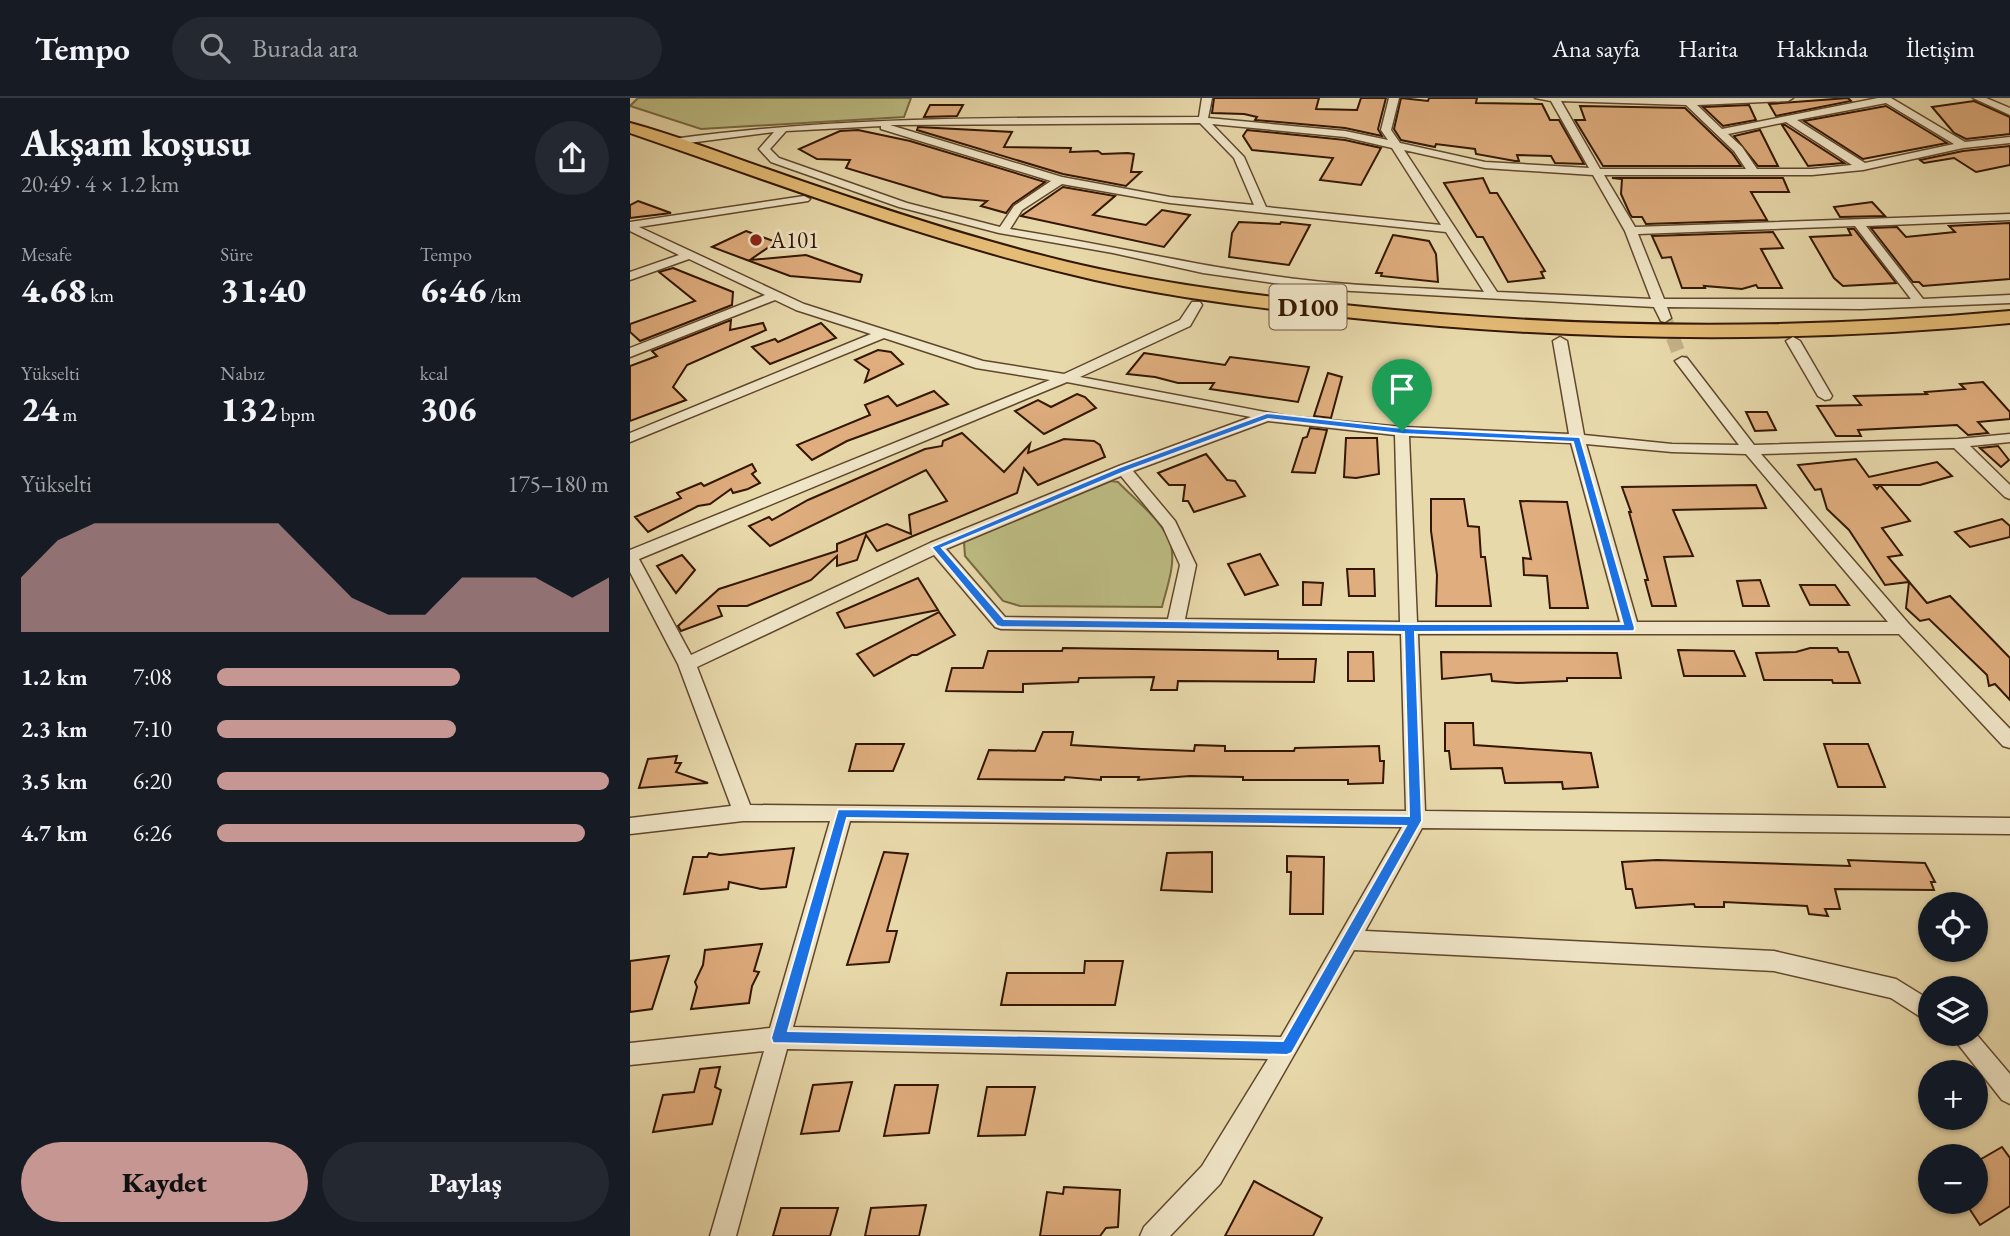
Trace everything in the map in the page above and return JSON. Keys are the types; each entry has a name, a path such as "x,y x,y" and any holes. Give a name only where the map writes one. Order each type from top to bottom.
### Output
{"highway":[{"name":"D100","path":"630,128 941,233 992,247 1096,275 1283,305 1511,327 1734,333 1961,322 2010,317"},
{"name":"D100","path":"630,140 930,242 1056,277 1196,305 1366,328 1560,341 1728,344 2010,330"}],"street":[{"path":"1203,120 1207,98"},
{"path":"1394,98 1386,130 1493,296"},
{"path":"1540,98 1788,98"},
{"path":"1978,98 2010,112"},
{"path":"1555,99 1595,172 1632,231 1665,318"},
{"path":"1720,132 1885,99 1963,145"},
{"path":"1686,100 1738,149 1752,170"},
{"path":"1788,119 1863,167"},
{"path":"1203,120 1240,157 1262,211"},
{"path":"673,142 784,128 874,123 1203,120 1345,134 1485,165 1595,172 1812,172 1863,167 1963,145 2010,140"},
{"path":"874,123 1060,180 1170,200 1448,229"},
{"path":"784,128 764,149 775,160 903,205 1003,231 1113,249 1203,269 1315,285 1660,303 2004,301"},
{"path":"1003,231 1018,208 1060,180"},
{"path":"630,226 804,199"},
{"path":"1632,231 2010,216"},
{"path":"1857,223 1920,303"},
{"path":"630,226 800,307 981,365 1066,378 1267,416 1402,431 1577,439 1672,448 1750,450 1958,443 2010,438"},
{"path":"630,276 690,255"},
{"path":"630,353 775,296"},
{"path":"743,813 687,664 631,563 1066,378 1185,323 1196,305"},
{"path":"630,438 883,334"},
{"path":"1560,341 1577,439 1630,628"},
{"path":"1793,341 1825,396"},
{"path":"1682,361 1750,450 1903,628 2010,741"},
{"path":"687,664 936,547 1124,469 1267,416"},
{"path":"1153,1236 1211,1175 1287,1048 1416,821 1402,431"},
{"path":"1958,443 2010,494"},
{"path":"1124,469 1170,525 1188,565 1175,626"},
{"path":"936,547 1001,623 1409,628 1903,628"},
{"path":"630,826 743,813 842,813 2010,826"},
{"path":"723,1236 842,813"},
{"path":"1348,940 1774,961 1896,989 1918,1005"},
{"path":"630,1054 779,1038 1287,1048"},
{"path":"1971,1046 2010,1092"}],"green space":[{"path":"638,98 911,98 904,117 701,129 630,106"},
{"path":"1111,481 1118,482 1141,504 1168,537 1172,561 1162,607 1020,606 1003,601 965,556 964,542"}],"building":[{"path":"1214,98 1319,98 1316,109 1357,110 1361,98 1386,98 1378,129 1382,136 1345,128 1255,120 1257,117 1244,114 1212,113"},
{"path":"1401,98 1428,101 1429,98 1477,98 1476,103 1542,104 1550,120 1559,120 1584,164 1555,163 1551,156 1517,155 1519,161 1515,161 1476,154 1475,149 1436,144 1435,147 1401,140 1394,129"},
{"path":"1848,98 1851,101 1776,116 1769,104"},
{"path":"1974,101 2010,117 2010,134 1966,139 1954,133 1932,107"},
{"path":"930,105 963,105 957,116 924,117"},
{"path":"1749,105 1756,120 1723,126 1703,107"},
{"path":"1580,106 1685,108 1732,153 1741,166 1603,166 1575,120 1585,120"},
{"path":"1886,106 1947,143 1863,159 1804,121"},
{"path":"1782,125 1785,125 1844,163 1808,166"},
{"path":"918,127 1012,132 1004,147 1071,148 1070,152 1134,154 1131,172 1141,172 1126,186 1063,174 917,130"},
{"path":"858,130 910,141 1045,182 1013,204 1006,213 981,206 987,201 943,197 846,168 850,160 817,159 799,149 840,131"},
{"path":"1247,130 1345,140 1381,148 1361,185 1320,180 1333,158 1252,150 1243,136"},
{"path":"1760,130 1778,166 1758,166 1734,136"},
{"path":"2010,146 2010,165 1976,172 1954,158 1924,163 1920,160 1963,151"},
{"path":"1483,178 1490,193 1497,193 1545,271 1541,272 1544,278 1508,282 1483,237 1477,237 1444,183"},
{"path":"1612,178 1783,178 1789,192 1751,192 1767,220 1646,224 1642,217 1632,217 1630,214 1621,194 1622,179"},
{"path":"1063,187 1115,196 1093,215 1146,225 1162,210 1190,215 1164,247 1021,216"},
{"path":"638,201 671,213 630,218 630,205"},
{"path":"1872,202 1885,216 1840,217 1834,207"},
{"path":"1239,222 1310,225 1289,265 1229,257 1232,233"},
{"path":"2010,223 2010,279 1923,286 1919,282 1913,282 1871,228 1897,227 1906,237 1955,232 1949,226"},
{"path":"1848,229 1854,229 1896,283 1843,286 1834,278 1810,237 1851,235"},
{"path":"746,231 776,242 750,260 806,255 862,275 860,282 790,276 712,247"},
{"path":"1773,232 1783,248 1761,249 1782,288 1758,288 1756,285 1742,289 1704,286 1705,288 1682,288 1671,257 1662,258 1652,236"},
{"path":"1393,235 1429,241 1436,254 1438,282 1381,276 1382,273 1376,273"},
{"path":"673,268 733,292 732,305 640,341 630,332 630,324 695,301 659,272"},
{"path":"731,320 730,330 763,323 766,330 687,365 673,387 686,400 630,421 630,366 657,356 652,351"},
{"path":"821,323 836,338 770,364 752,347 775,339 778,342"},
{"path":"878,350 891,352 903,364 865,382 869,370 855,360"},
{"path":"1144,353 1225,365 1230,357 1309,367 1298,402 1210,389 1214,383 1178,383 1127,374"},
{"path":"1328,373 1342,377 1331,418 1314,416"},
{"path":"1983,382 2010,412 2010,419 1978,422 1988,433 1968,435 1957,425 1858,430 1861,436 1836,436 1817,406 1861,405 1854,396 1927,394 1925,392 1965,389 1960,384"},
{"path":"934,391 948,404 847,441 812,460 797,445 870,415 865,405 888,396 897,406"},
{"path":"1077,394 1085,397 1096,408 1044,434 1015,411 1038,400 1051,407"},
{"path":"1746,412 1767,412 1776,430 1755,431"},
{"path":"1310,428 1327,430 1315,473 1292,472 1303,438 1307,437"},
{"path":"962,433 1004,472 1030,444 1028,453 1064,439 1094,441 1100,445 1105,457 1038,485 1024,468 1017,493 877,551 866,535 857,560 837,566 837,556 811,580 747,606 718,606 722,616 681,631 678,626 719,589 837,551 837,544 887,524 911,534 909,515 947,501 926,470 770,546 749,526 769,517 772,520 808,500 925,449 942,446 943,441"},
{"path":"1346,438 1377,438 1379,474 1344,477"},
{"path":"1998,446 2009,460 2001,467 1980,448"},
{"path":"1206,454 1227,480 1235,481 1245,496 1194,512 1188,501 1183,501 1185,485 1169,485 1158,473"},
{"path":"1856,459 1869,477 1937,462 1952,476 1920,485 1880,485 1910,521 1882,528 1902,555 1888,557 1927,603 1950,596 2010,658 2010,700 1995,684 1989,686 1987,675 1929,619 1920,621 1906,608 1909,582 1885,585 1849,530 1827,509 1821,489 1815,490 1798,465"},
{"path":"752,464 756,471 752,474 760,483 748,489 733,493 731,489 710,504 698,506 648,532 635,517 681,498 677,493 701,483 704,486"},
{"path":"1756,485 1766,508 1673,510 1693,556 1664,557 1676,606 1652,606 1631,512 1622,487"},
{"path":"1431,499 1464,499 1468,526 1479,527 1481,557 1485,557 1491,606 1436,606 1437,575 1431,531"},
{"path":"1520,501 1567,502 1588,608 1550,608 1547,576 1524,575 1523,558 1531,559"},
{"path":"2002,519 2010,526 2010,537 1970,547 1955,532"},
{"path":"1260,554 1278,585 1245,595 1228,564"},
{"path":"682,555 695,570 676,593 657,566"},
{"path":"1347,569 1374,569 1375,596 1349,596"},
{"path":"918,578 938,610 845,628 837,613"},
{"path":"1760,580 1769,606 1743,606 1737,581"},
{"path":"1303,582 1323,583 1321,605 1303,605"},
{"path":"1800,585 1835,585 1849,605 1810,605"},
{"path":"939,612 955,635 917,655 912,655 874,676 857,654"},
{"path":"1063,648 1278,651 1278,659 1316,659 1314,682 1178,681 1177,690 1151,690 1154,677 1079,678 1078,682 1023,684 1023,692 946,691 952,668 983,668 988,651 1062,651"},
{"path":"1810,648 1837,648 1839,652 1848,652 1860,683 1833,683 1832,680 1764,680 1756,653 1796,652"},
{"path":"1678,650 1734,651 1745,676 1684,676"},
{"path":"1348,652 1373,652 1374,681 1348,681"},
{"path":"1441,652 1617,653 1621,678 1567,678 1567,681 1517,683 1492,681 1491,674 1442,679"},
{"path":"1445,723 1473,723 1474,745 1591,753 1598,787 1563,789 1562,782 1505,783 1502,768 1451,769 1449,751 1445,751"},
{"path":"1043,732 1073,732 1071,745 1142,749 1194,751 1195,745 1225,746 1225,751 1294,751 1295,748 1379,746 1380,761 1384,761 1383,783 1348,784 1348,780 1243,780 1243,777 1190,776 1138,780 1139,777 1101,777 1101,780 1065,777 1064,780 978,779 989,750 1035,751"},
{"path":"856,744 904,744 893,771 849,771"},
{"path":"1824,744 1868,744 1885,787 1838,787"},
{"path":"677,756 675,763 681,763 676,772 708,783 639,788 648,759"},
{"path":"794,848 786,887 761,889 729,882 728,889 684,894 693,857 707,857 709,853 720,855"},
{"path":"884,852 908,854 887,931 897,931 889,962 847,965"},
{"path":"1212,852 1212,892 1161,890 1167,853"},
{"path":"1287,856 1324,857 1323,914 1290,914 1291,872 1287,872"},
{"path":"1657,860 1850,866 1848,860 1925,863 1935,882 1931,882 1934,890 1835,889 1840,909 1825,909 1828,916 1809,914 1807,906 1724,902 1724,907 1695,907 1694,904 1636,908 1632,889 1626,889 1622,862"},
{"path":"762,944 754,971 759,972 752,986 749,1003 691,1009 697,987 695,982 703,965 705,950"},
{"path":"669,956 652,1009 630,1012 630,961"},
{"path":"1085,961 1123,961 1115,1005 1001,1005 1007,973 1084,973"},
{"path":"720,1067 715,1087 721,1090 712,1124 653,1132 663,1095 694,1092 700,1069"},
{"path":"852,1082 839,1131 801,1134 813,1085"},
{"path":"895,1085 938,1085 929,1133 884,1136"},
{"path":"987,1087 1035,1087 1025,1135 978,1136"},
{"path":"2002,1147 2010,1158 2010,1206 1980,1225 1973,1214 1988,1214 1988,1155"},
{"path":"1254,1181 1322,1218 1313,1236 1225,1236"},
{"path":"1064,1187 1120,1190 1118,1227 1106,1228 1100,1236 1040,1236 1047,1192 1063,1194"},
{"path":"926,1205 919,1236 865,1236 871,1208"},
{"path":"781,1208 838,1208 830,1236 773,1236"}],"tunnel":[{"path":"1665,318 1682,361"}],"place":[{"name":"A101","path":"756,240"}],"route":[{"path":"1402,431 1267,416 1124,469 936,547 1001,623 1409,628 1416,821 1287,1048 779,1038 842,813 1416,821 1413,725 1409,628 1630,628 1577,439 1402,431"}]}
